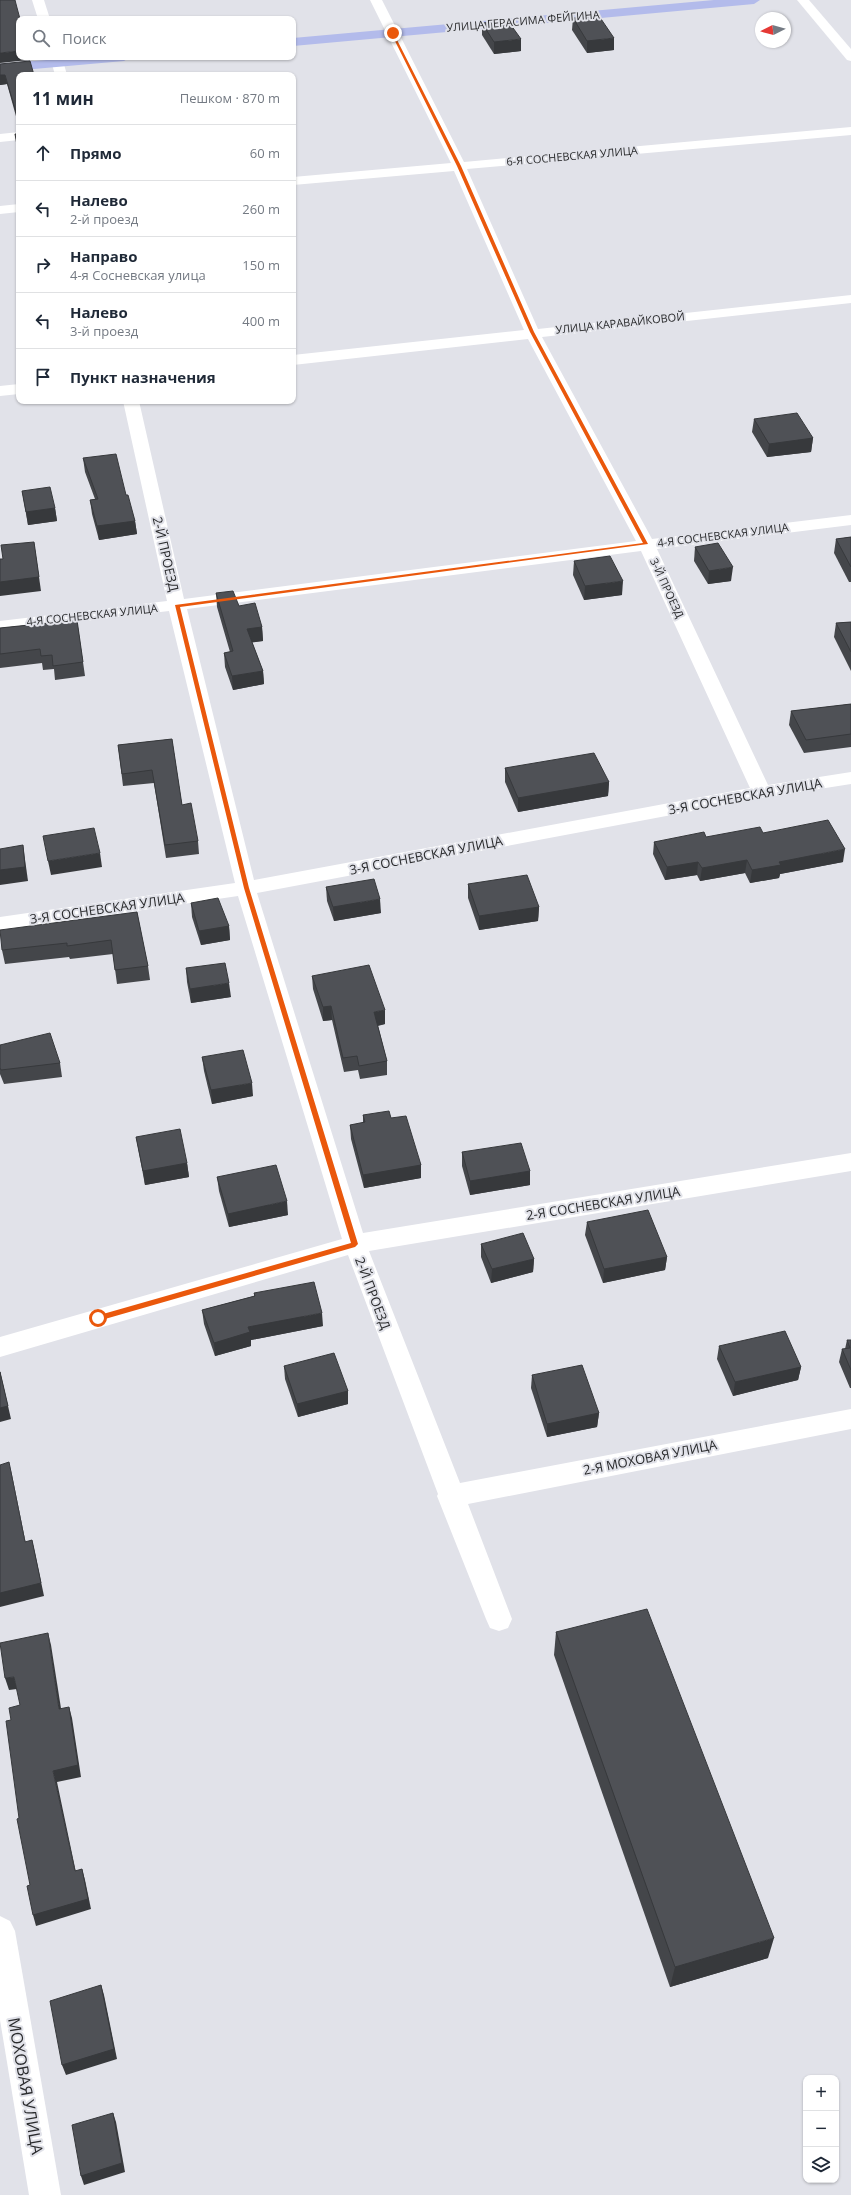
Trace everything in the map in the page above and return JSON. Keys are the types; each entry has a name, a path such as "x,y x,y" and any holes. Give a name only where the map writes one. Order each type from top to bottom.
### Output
{"main road":[{"name":"УЛИЦА ГЕРАСИМА ФЕЙГИНА","path":"296,42 754,0"},
{"path":"0,68 58,65 99,60"}],"street":[{"path":"38,0 43,16"},
{"name":"3-Й ПРОЕЗД","path":"376,0 459,166 532,332 646,544 762,792"},
{"path":"803,0 851,57"},
{"name":"6-Я СОСНЕВСКАЯ УЛИЦА","path":"296,181 851,130"},
{"path":"0,138 16,136"},
{"path":"0,210 16,208"},
{"name":"УЛИЦА КАРАВАЙКОВОЙ","path":"296,360 532,332 851,299"},
{"path":"0,391 16,389"},
{"name":"2-Й ПРОЕЗД","path":"132,404 177,606 246,888 355,1244 450,1496 499,1619"},
{"name":"4-Я СОСНЕВСКАЯ УЛИЦА","path":"0,626 177,606 646,544 851,520"},
{"name":"3-Я СОСНЕВСКАЯ УЛИЦА","path":"0,924 246,888 762,792 851,778"},
{"name":"2-Я СОСНЕВСКАЯ УЛИЦА","path":"0,1347 355,1244 851,1162"},
{"name":"2-Я МОХОВАЯ УЛИЦА","path":"450,1496 851,1419"},
{"name":"МОХОВАЯ УЛИЦА","path":"0,1931 45,2195"}],"building":[{"path":"0,0 15,0 19,16 16,16 16,51 0,53"},
{"path":"599,16 614,38 587,41 573,18"},
{"path":"508,21 521,39 494,42 482,23"},
{"path":"30,61 33,72 16,72 16,112 5,75 0,75 0,64"},
{"path":"797,413 813,438 769,444 754,419"},
{"path":"116,454 126,495 128,495 135,521 97,526 90,500 98,499 83,458"},
{"path":"50,487 55,508 26,512 22,491"},
{"path":"851,537 851,567 836,539"},
{"path":"34,542 39,577 0,582 0,559 3,559 1,545"},
{"path":"718,543 733,567 709,571 695,547"},
{"path":"610,556 623,581 585,586 574,561"},
{"path":"233,591 239,606 255,603 262,627 247,629 263,671 232,676 224,653 233,651 216,593"},
{"path":"77,620 83,662 53,666 52,655 41,656 40,649 0,654 0,628"},
{"path":"851,622 851,652 836,623"},
{"path":"851,704 851,734 806,740 791,711"},
{"path":"172,739 182,805 191,803 198,841 165,845 152,770 122,774 118,745"},
{"path":"594,753 609,782 518,798 505,768"},
{"path":"828,820 845,849 779,862 781,865 752,870 747,860 702,868 698,862 667,867 654,842 704,832 706,837 760,827 763,833"},
{"path":"94,828 100,853 48,861 43,836"},
{"path":"23,845 25,867 0,870 0,849"},
{"path":"527,875 539,907 479,916 468,884"},
{"path":"374,879 380,899 333,907 326,887"},
{"path":"218,898 229,926 199,931 191,903"},
{"path":"137,912 148,966 115,970 111,940 67,946 67,943 2,950 0,930"},
{"path":"225,963 229,983 190,989 186,968"},
{"path":"369,965 385,1010 374,1012 387,1061 359,1066 357,1056 343,1058 331,1006 323,1007 312,976"},
{"path":"50,1033 60,1063 1,1070 0,1045"},
{"path":"243,1050 252,1083 211,1090 202,1057"},
{"path":"389,1111 391,1118 406,1116 421,1165 363,1175 350,1125 365,1122 363,1115"},
{"path":"180,1129 187,1163 143,1171 136,1137"},
{"path":"521,1143 530,1171 470,1181 462,1152"},
{"path":"276,1165 287,1201 228,1214 217,1177"},
{"path":"648,1210 667,1257 604,1269 587,1222"},
{"path":"523,1233 534,1259 492,1269 481,1244"},
{"path":"314,1282 322,1313 248,1327 250,1332 214,1343 202,1310 255,1296 254,1293"},
{"path":"785,1331 801,1367 735,1382 719,1346"},
{"path":"847,1340 851,1340 851,1370 842,1349 850,1348"},
{"path":"334,1353 348,1391 297,1404 284,1366"},
{"path":"582,1365 599,1413 547,1424 532,1375"},
{"path":"0,1372 8,1406 0,1408"},
{"path":"9,1462 25,1542 32,1540 41,1583 0,1593 0,1465"},
{"path":"647,1609 774,1938 675,1967 556,1632"},
{"path":"48,1633 59,1709 69,1707 78,1765 53,1771 75,1871 82,1869 88,1899 33,1915 27,1886 30,1885 17,1819 19,1818 6,1721 11,1720 9,1708 20,1705 14,1677 5,1678 0,1643"},
{"path":"101,1985 114,2049 62,2065 50,2001"},
{"path":"113,2113 122,2163 81,2176 72,2125"}],"route":[{"path":"98,1318 355,1244 246,888 177,606 646,544 532,332 459,166 393,33"}]}
